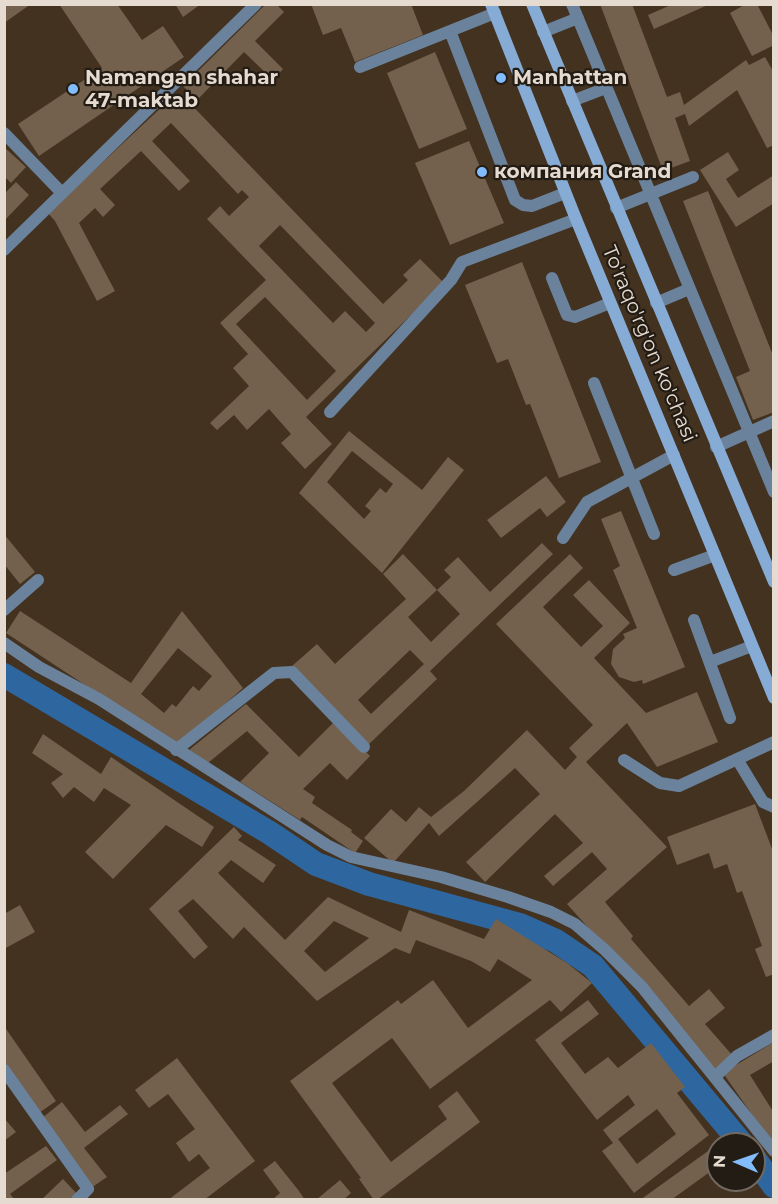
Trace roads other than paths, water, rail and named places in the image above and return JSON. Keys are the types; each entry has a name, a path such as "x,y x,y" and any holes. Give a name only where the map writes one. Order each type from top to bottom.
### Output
{"main road":[{"name":"To'raqo'rg'on ko'chasi","path":"532,4 774,582"},
{"name":"To'raqo'rg'on ko'chasi","path":"493,9 565,193 774,698"}],"street":[{"path":"4,250 256,4"},
{"path":"572,4 774,492"},
{"path":"360,67 450,31 493,9"},
{"path":"543,32 578,18"},
{"path":"450,31 515,200 523,205 532,206 565,193"},
{"path":"572,102 606,88"},
{"path":"4,133 62,193"},
{"path":"616,208 693,177"},
{"path":"330,412 451,280 462,262 576,219"},
{"path":"552,278 567,315 575,317 610,303"},
{"path":"656,303 690,289"},
{"path":"594,383 654,534"},
{"path":"716,447 774,421"},
{"path":"563,538 586,502 674,455"},
{"path":"674,570 715,555"},
{"path":"4,610 38,580"},
{"path":"694,620 730,718"},
{"path":"4,643 39,667 99,699 327,845 351,857 441,877 508,897 551,912 575,924 642,987 774,1151"},
{"path":"710,662 752,646"},
{"path":"176,750 274,673 292,672 364,747"},
{"path":"624,760 660,783 679,786 774,742"},
{"path":"737,759 763,802 774,807"},
{"path":"715,1077 737,1056 774,1035"},
{"path":"4,1070 91,1194 77,1200"}],"waterway":[{"path":"4,675 270,833 316,864 369,884 520,925 556,941 593,966 732,1132"},
{"path":"766,1175 774,1186"}],"place":[{"name":"Manhattan","path":"501,78"},
{"name":"Namangan shahar 47-maktab","path":"73,89"},
{"name":"компания Grand","path":"482,172"}]}
